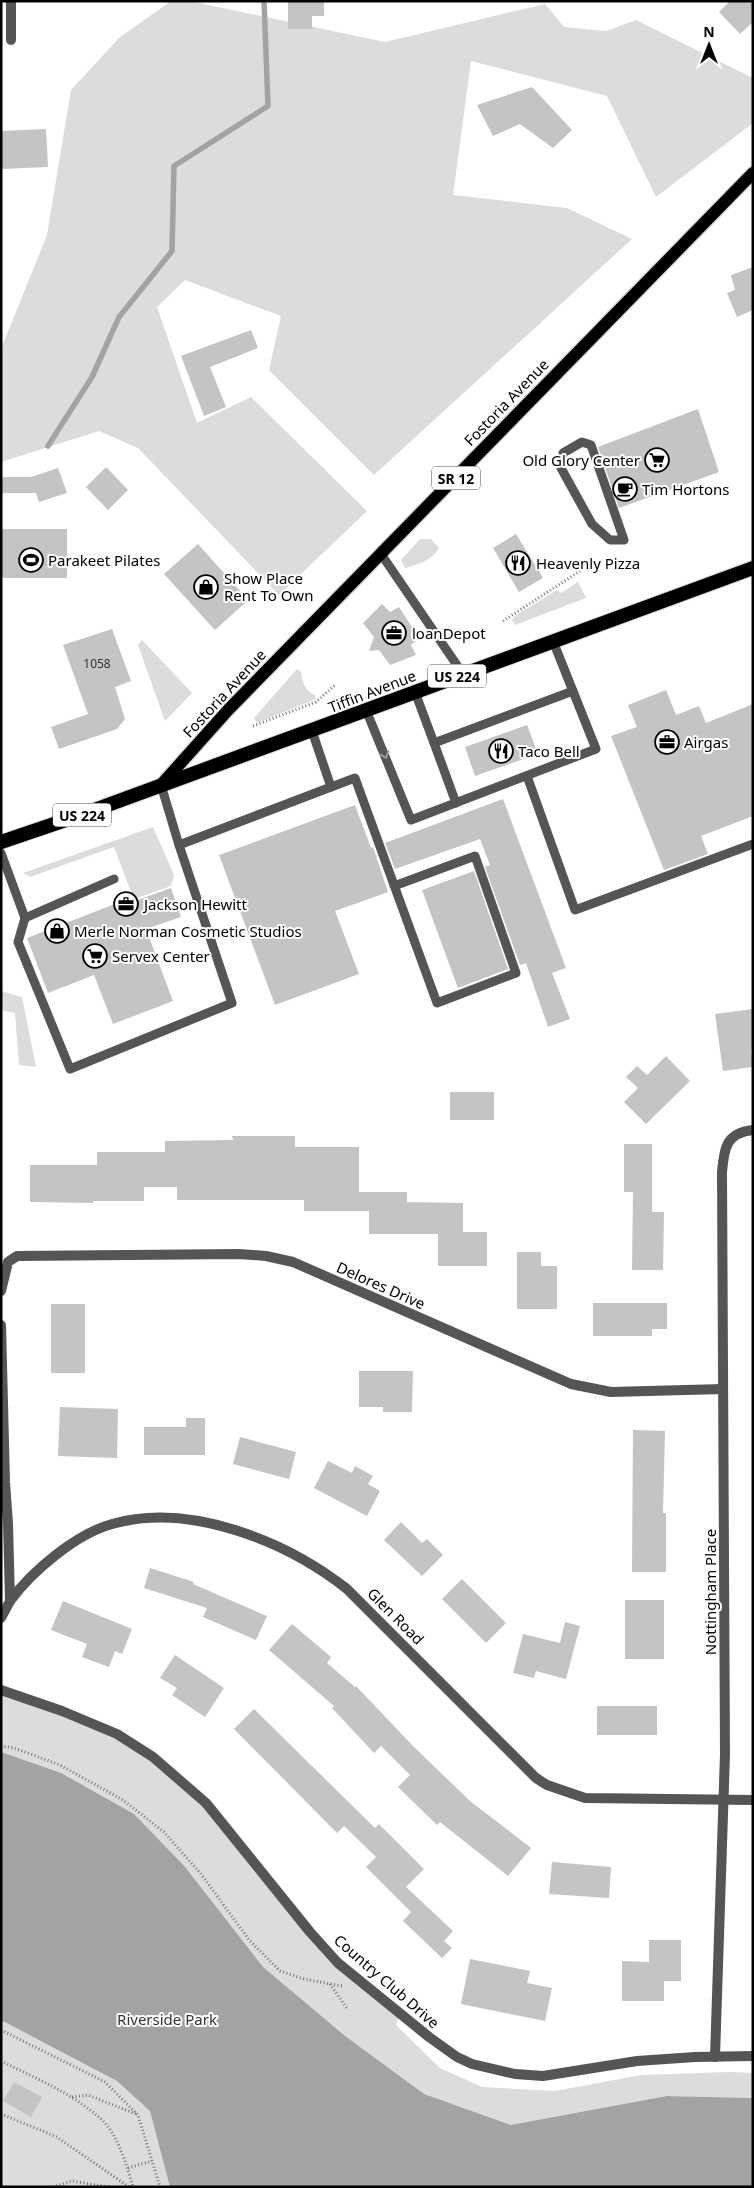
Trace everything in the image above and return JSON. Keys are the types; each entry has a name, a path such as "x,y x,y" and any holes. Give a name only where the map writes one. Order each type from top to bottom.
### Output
{"highway":[{"name":"Tiffin Avenue","path":"1,842 86,814 753,568"}],"main road":[{"name":"Fostoria Avenue","path":"161,785 228,710 753,173"}],"street":[{"path":"11,1 12,40"},
{"name":"Nottingham Place","path":"715,2057 725,1735 722,1172 723,1159 729,1141 739,1132 753,1130"},
{"name":"Delores Drive","path":"1,1291 8,1262 17,1256 229,1254 266,1256 293,1262 571,1384 611,1392 723,1389"},
{"path":"1,1325 10,1601"},
{"name":"Glen Road","path":"1,1618 10,1601 26,1582 52,1558 87,1534 112,1523 153,1518 181,1519 236,1531 301,1557 325,1571 347,1589 536,1778 547,1785 585,1798 598,1800 753,1800"},
{"name":"Country Club Drive","path":"1,1690 62,1711 117,1734 153,1757 206,1803 310,1932 338,1963 369,1990 457,2057 472,2064 515,2074 543,2076 637,2061 753,2056"}],"lane":[{"path":"582,442 591,445 624,540 610,540 592,524 561,468 563,453 582,442"},
{"path":"381,554 463,674"},
{"path":"366,710 411,820 596,749 553,641"},
{"path":"434,743 573,691"},
{"path":"415,692 456,803"},
{"path":"312,731 331,788"},
{"path":"526,776 575,910 753,844"},
{"path":"179,845 355,778 394,886 437,1003 516,973 475,856 394,886"},
{"path":"1,853 25,918 18,942 70,1069 232,1003 161,785"},
{"path":"25,918 114,879"}],"path":[{"path":"503,620 580,571"},
{"path":"253,726 316,702 334,685"},
{"path":"1,1746 14,1748 60,1765 123,1800 164,1832 201,1874 250,1941 280,1971 304,1979 369,1990"},
{"path":"329,1984 348,2010"},
{"path":"1,2030 105,2082 138,2115 160,2187"},
{"path":"1,2061 71,2097 103,2121 125,2159 132,2185 139,2187"},
{"path":"71,2097 88,2094 138,2115"},
{"path":"1,2114 57,2137 129,2187"},
{"path":"128,2168 152,2161"},
{"path":"53,2187 72,2181 109,2187"}],"green space":[{"path":"171,1 189,1 385,42 545,4 564,27 606,31 636,20 753,78 753,123 656,197 607,96 471,61 453,195 567,208 632,239 374,475 269,370 281,316 185,280 157,307 197,423 251,397 367,511 279,595 138,448 99,431 1,462 1,349 47,235 71,90 119,38"},
{"path":"420,539 431,539 439,548 429,559 405,568 401,560"},
{"path":"578,582 586,598 515,625 512,620 515,616 557,590 561,593"},
{"path":"142,640 192,693 165,721 138,645"},
{"path":"297,669 301,672 305,686 315,695 316,699 257,723 254,718"},
{"path":"153,827 174,875 171,886 137,898 133,897 114,847 30,877 23,873"},
{"path":"1,991 22,997 36,1067 19,1065 15,1013 1,1010"},
{"name":"Riverside Park","path":"1,1690 117,1734 193,1791 310,1932 400,2014 396,2025 440,2068 482,2087 555,2091 641,2075 753,2073 753,2098 667,2096 500,2187 1,2187"}],"shaded area":[{"name":"Riverside Park","path":"1,1752 61,1773 134,1814 185,1867 263,1967 345,2036 424,2094 511,2125 667,2096 753,2098 753,2187 170,2187 150,2111 117,2081 1,2020"}],"building":[{"path":"288,1 324,1 324,16 312,16 312,29 288,29"},
{"path":"730,1 753,1 753,22 740,34 719,12"},
{"path":"532,87 572,130 553,148 520,124 493,136 477,105"},
{"path":"46,129 48,167 1,169 1,131"},
{"path":"753,267 753,310 737,317 727,293 735,290 731,275"},
{"path":"251,330 258,348 210,367 226,407 204,416 181,356"},
{"name":"Old Glory Center","path":"698,409 719,472 619,508 598,447"},
{"path":"106,467 128,490 108,510 86,487"},
{"path":"58,468 67,493 39,502 36,493 2,493 2,477 31,477"},
{"path":"1,529 67,529 67,578 1,578"},
{"name":"Heavenly Pizza","path":"516,534 543,578 519,592 493,548"},
{"name":"Show Place Rent To Own","path":"198,544 248,600 215,630 164,574"},
{"name":"loanDepot","path":"382,604 390,612 399,607 419,638 411,645 416,655 390,665 379,650 369,651 374,637 363,623"},
{"path":"112,629 131,681 115,687 125,719 117,729 59,749 51,727 88,714 63,645"},
{"path":"666,690 676,715 699,706 706,723 753,704 753,816 701,836 708,854 664,870 611,736 637,727 628,705"},
{"name":"Taco Bell","path":"527,725 538,754 475,776 465,747"},
{"path":"503,799 566,968 552,973 570,1019 548,1027 526,963 520,965 485,867 490,865 480,839 395,869 385,843"},
{"path":"355,805 371,848 373,847 388,892 335,911 359,974 275,1005 219,855"},
{"path":"474,871 508,969 458,988 422,890"},
{"name":"Servex Center","path":"171,888 181,917 146,929 173,1001 113,1024 94,975 48,993 27,938 133,897 135,901"},
{"path":"753,1009 753,1049 751,1050 753,1067 723,1071 715,1014"},
{"path":"666,1056 690,1081 646,1124 624,1102 638,1088 626,1077 637,1066 647,1075"},
{"path":"450,1092 494,1092 494,1120 450,1120"},
{"path":"232,1136 295,1136 295,1147 359,1147 359,1192 407,1192 407,1202 463,1203 463,1232 487,1232 487,1266 438,1266 438,1234 369,1234 369,1211 304,1211 304,1200 177,1200 177,1187 144,1187 144,1201 93,1201 93,1203 30,1202 30,1165 97,1165 97,1152 165,1152 165,1141 233,1140"},
{"path":"624,1144 652,1144 652,1212 664,1212 663,1270 632,1270 633,1192 624,1192"},
{"path":"517,1252 541,1252 541,1266 557,1266 557,1309 517,1309"},
{"path":"593,1303 667,1303 667,1329 652,1329 652,1336 593,1336"},
{"path":"51,1304 85,1304 85,1373 51,1373"},
{"path":"359,1371 413,1371 412,1412 383,1412 383,1407 359,1407"},
{"path":"60,1407 118,1409 117,1458 58,1456"},
{"path":"186,1418 205,1418 205,1455 144,1455 144,1427 186,1427"},
{"path":"633,1430 665,1431 663,1513 666,1513 666,1572 632,1572"},
{"path":"240,1437 296,1452 289,1479 233,1464"},
{"path":"328,1461 352,1473 355,1466 373,1476 368,1484 380,1491 367,1516 314,1488"},
{"path":"401,1522 422,1543 427,1539 443,1555 422,1576 384,1540"},
{"path":"150,1568 194,1582 193,1584 267,1616 256,1640 203,1617 207,1608 144,1588"},
{"path":"462,1579 506,1623 486,1643 442,1599"},
{"path":"625,1600 664,1600 664,1659 625,1659"},
{"path":"63,1601 132,1629 122,1654 115,1651 109,1667 82,1657 87,1644 51,1630"},
{"path":"565,1622 580,1626 566,1679 536,1671 534,1678 513,1673 523,1634 560,1643"},
{"path":"292,1624 331,1657 327,1663 356,1686 413,1746 470,1801 531,1848 508,1876 440,1822 437,1825 398,1787 410,1775 381,1746 374,1753 332,1708 334,1706 269,1650"},
{"path":"175,1655 224,1688 205,1717 172,1695 177,1688 160,1678"},
{"path":"597,1706 657,1706 657,1735 597,1735"},
{"path":"254,1709 375,1828 379,1824 424,1869 406,1887 453,1931 444,1941 452,1948 442,1958 403,1921 411,1912 366,1867 376,1857 344,1826 337,1833 234,1729"},
{"path":"552,1862 611,1867 609,1898 549,1894"},
{"path":"649,1940 681,1940 681,1981 664,1981 664,2001 622,2001 622,1961 649,1962"},
{"path":"470,1959 530,1971 527,1983 552,1988 545,2021 461,2004"},
{"path":"14,2082 42,2097 31,2117 3,2101"}],"waterway":[{"path":"48,446 92,377 119,317 172,251 174,166 268,106 264,1"}],"place":[{"name":"Old Glory Center","path":"657,460"},
{"name":"Tim Hortons","path":"625,489"},
{"name":"Parakeet Pilates","path":"31,560"},
{"name":"Heavenly Pizza","path":"518,563"},
{"name":"Show Place Rent To Own","path":"206,587"},
{"name":"loanDepot","path":"394,633"},
{"name":"Airgas","path":"667,742"},
{"name":"Taco Bell","path":"501,751"},
{"name":"Jackson Hewitt","path":"126,904"},
{"name":"Merle Norman Cosmetic Studios","path":"57,931"},
{"name":"Servex Center","path":"95,956"}]}
